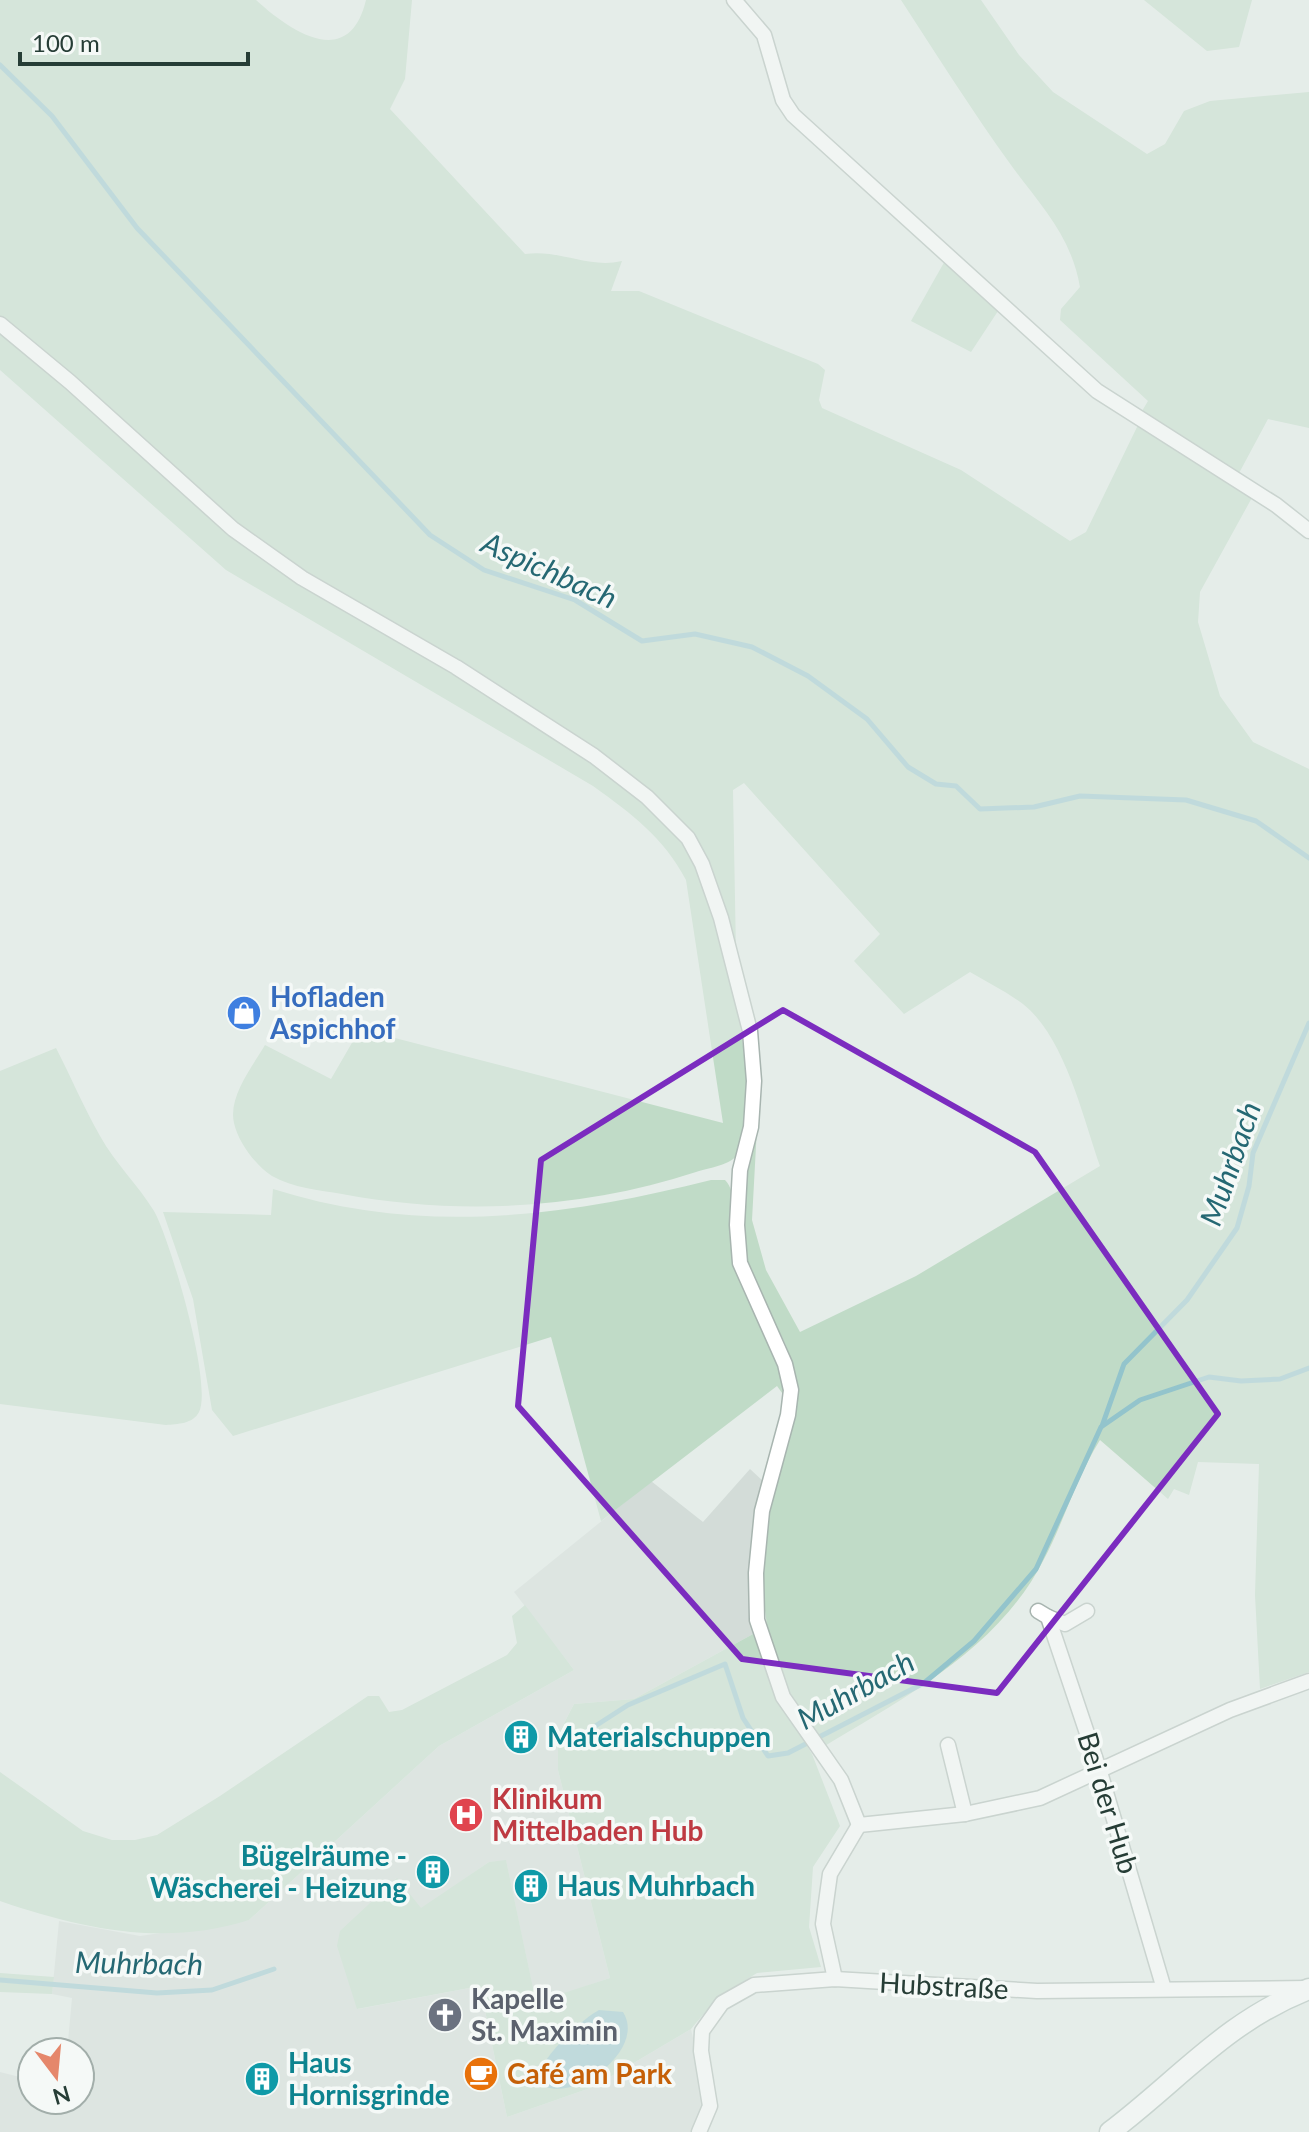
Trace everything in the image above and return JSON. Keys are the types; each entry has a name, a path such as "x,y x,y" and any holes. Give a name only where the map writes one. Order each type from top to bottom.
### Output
{"main road":[{"path":"1110,2132 1239,2023 1273,2003 1309,1988"}],"street":[{"path":"734,0 764,35 783,100 793,115 1097,391 1276,505 1309,531"},
{"path":"0,324 70,382 233,529 302,578 456,667 594,756 647,797 688,838 702,864 721,918 750,1031 754,1081 751,1127 740,1170 737,1225 740,1263 785,1364 791,1390 788,1415 762,1511 756,1573 757,1620 783,1697 841,1780 859,1825"},
{"name":"Bei der Hub","path":"1087,1611 1065,1624 1043,1614 1100,1772 1164,1989"},
{"path":"859,1825 965,1814 1040,1798 1230,1710 1309,1681"},
{"path":"948,1745 965,1814"},
{"path":"835,1979 823,1924 830,1874 859,1825"},
{"name":"Hubstraße","path":"699,2132 710,2106 701,2051 702,2031 722,2003 754,1985 835,1979 1037,1991 1272,1985 1309,1988"}],"highlighted area":[{"path":"783,1010 1035,1152 1218,1414 997,1693 742,1659 518,1406 541,1160"}],"shaded area":[{"name":"Klinikum Mittelbaden Hub","path":"750,1469 764,1482 750,1592 753,1634 634,1699 574,1704 558,1735 558,1770 610,1978 536,2003 506,1861 489,1862 421,1909 396,1878 358,2009 480,1986 507,2117 593,2087 691,2029 706,2095 703,2121 694,2132 0,2132 0,2072 16,2076 16,2116 96,2116 96,2036 68,2036 72,1998 52,1994 59,1921 140,1936 249,1920 439,1746 574,1670 514,1592 651,1481 703,1522"}],"green space":[{"path":"0,0 256,0 302,33 333,40 347,34 358,22 366,0 412,0 405,79 390,109 525,254 550,254 597,263 622,261 611,291 639,291 818,364 825,370 819,400 822,408 961,470 1070,541 1086,532 1138,425 1254,494 1200,592 1198,622 1220,696 1253,742 1309,769 1309,1672 1260,1689 1255,1595 1259,1464 1198,1462 1189,1495 1174,1489 1168,1499 1100,1440 1043,1561 1024,1592 1001,1620 946,1669 823,1747 798,1708 781,1673 764,1606 766,1536 792,1370 782,1336 752,1282 743,1240 744,1196 758,1109 752,1220 766,1270 800,1332 916,1276 1100,1166 1061,1057 1038,1018 1004,991 970,972 904,1014 854,961 880,934 744,783 733,790 736,954 720,891 704,853 529,708 479,673 324,585 240,527 16,332 0,316"},
{"path":"901,0 981,0 1019,55 1053,92 1147,154 1165,144 1184,111 1210,101 1309,92 1309,428 1268,419 1238,475 1139,416 1148,401 1060,320 1061,309 1080,287 1076,268 1062,236 982,124"},
{"path":"1144,0 1252,0 1239,47 1207,51"},
{"path":"946,259 998,311 971,352 911,321"},
{"path":"0,329 199,506 623,783 672,830 686,848 711,901 735,997 744,1053 747,1100 744,1140 736,1157 713,1167 609,1194 565,1201 476,1206 386,1201 306,1188 272,1176 254,1160 239,1138 233,1113 242,1082 265,1045 331,1079 360,1029 723,1123 686,880 657,839 593,786 226,570 0,370"},
{"path":"56,1048 100,1136 154,1211 170,1250 188,1312 200,1373 202,1397 199,1412 189,1421 166,1425 0,1404 0,1071"},
{"path":"711,1180 725,1180 732,1193 733,1239 775,1357 785,1397 777,1386 601,1521 551,1337 233,1436 212,1410 193,1299 163,1212 271,1215 273,1189 328,1204 383,1213 438,1217 492,1216 601,1204"},
{"path":"525,1605 574,1670 439,1746 249,1920 186,1932 123,1931 62,1920 0,1901 0,1772 83,1831 112,1840 135,1840 157,1835 368,1696 379,1696 389,1712 402,1710 507,1655 517,1643 512,1616"},
{"path":"753,1634 776,1696 812,1754 840,1826 813,1867 809,1927 821,1967 757,1973 718,1997 691,2029 593,2087 507,2117 480,1986 357,2009 337,1946 340,1931 397,1878 421,1908 489,1862 506,1860 536,2002 610,1978 558,1770 558,1735 574,1704 634,1699"},
{"path":"0,1973 54,1977 52,1994 0,1992"}],"water":[{"path":"599,2010 623,2012 628,2026 618,2055 606,2068 576,2085 560,2089 546,2087 538,2079 546,2061 572,2031"}],"waterway":[{"name":"Aspichbach","path":"0,65 52,116 137,228 430,535 484,570 575,600 642,641 695,634 752,647 808,676 867,719 908,767 936,784 956,786 980,809 1034,807 1080,796 1186,800 1256,821 1309,858"},
{"name":"Muhrbach","path":"1102,1426 1124,1364 1187,1300 1237,1228 1249,1186 1253,1153 1309,1023"},
{"name":"Muhrbach","path":"575,1739 628,1705 725,1664 743,1718 768,1756 788,1753 924,1683 974,1641 1036,1569 1101,1427 1140,1400 1209,1377 1241,1381 1280,1379 1309,1368"},
{"name":"Muhrbach","path":"0,1980 157,1993 212,1990 274,1969"}],"place":[{"name":"Hofladen Aspichhof","path":"244,1013"},
{"name":"Materialschuppen","path":"521,1737"},
{"name":"Klinikum Mittelbaden Hub","path":"466,1815"},
{"name":"Bügelräume - Wäscherei - Heizung","path":"433,1872"},
{"name":"Haus Muhrbach","path":"531,1886"},
{"name":"Kapelle St. Maximin","path":"445,2015"},
{"name":"Café am Park","path":"481,2074"},
{"name":"Haus Hornisgrinde","path":"262,2079"}]}
